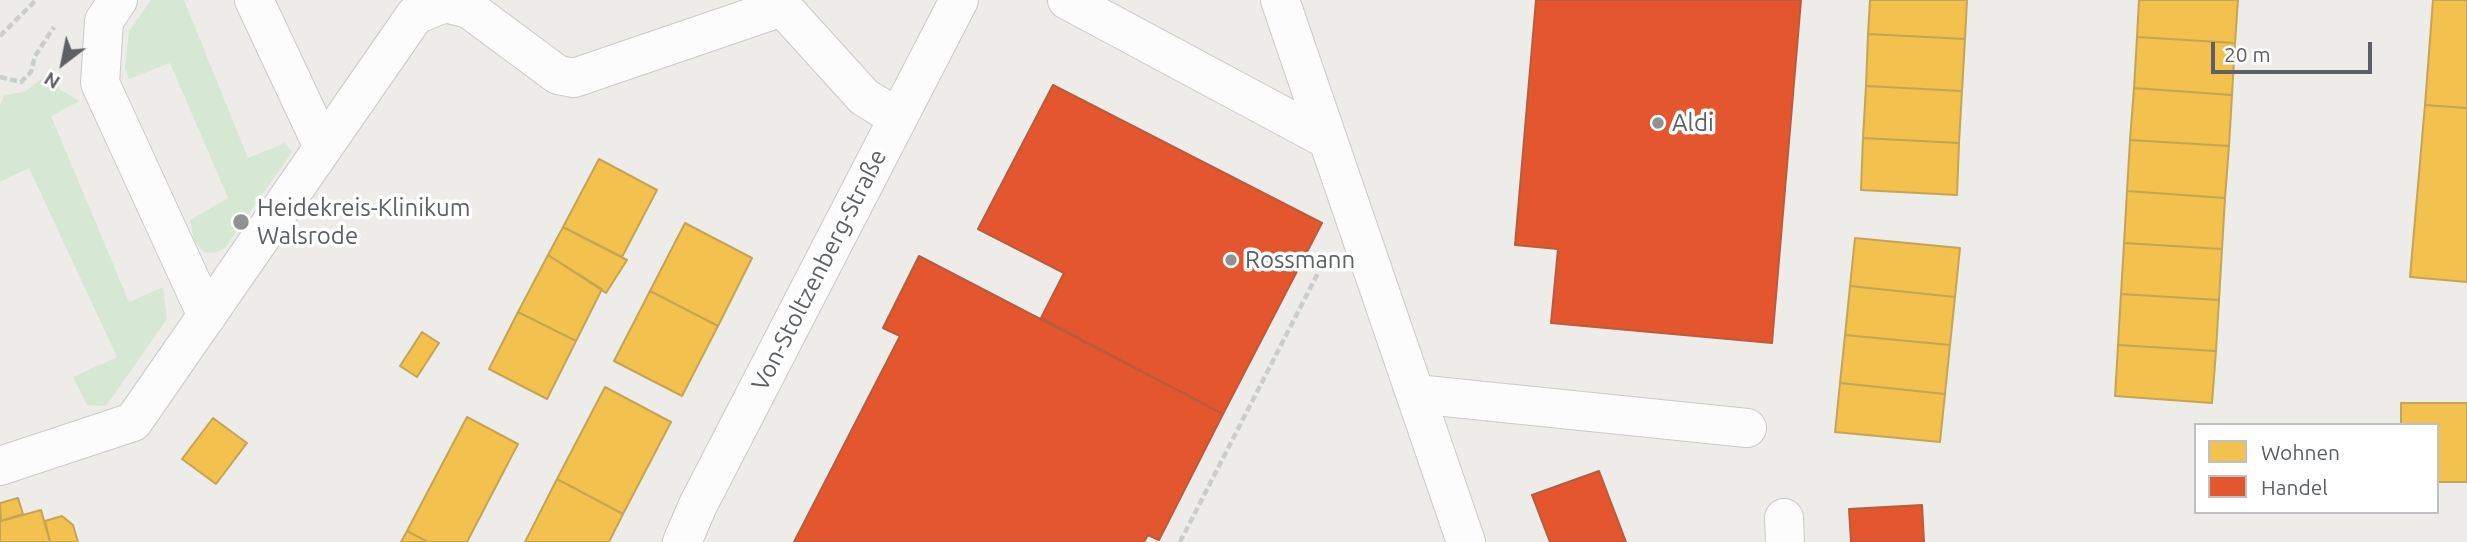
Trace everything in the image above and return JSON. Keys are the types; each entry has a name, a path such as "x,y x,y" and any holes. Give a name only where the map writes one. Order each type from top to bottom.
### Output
{"street":[{"path":"118,0 104,22 100,83 207,316"},
{"path":"254,0 323,147"},
{"name":"Von-Stoltzenberg-Straße","path":"682,542 959,0"},
{"path":"1066,0 1328,140"},
{"path":"1280,0 1466,542"},
{"path":"0,466 133,422 415,16 445,3 469,9 558,75 574,78 779,3 864,97 898,118"},
{"path":"1416,394 1747,428"}],"path":[{"path":"0,36 36,0"},
{"path":"0,77 21,82 31,72 35,56 60,18"},
{"path":"1180,542 1351,209"}],"green space":[{"path":"151,0 184,0 248,158 285,143 292,152 225,248 215,253 204,252 194,241 190,220 228,198 170,63 129,79 125,67 129,31"},
{"path":"54,69 59,89 80,101 51,116 129,302 163,287 167,319 106,406 87,405 73,377 117,357 29,168 0,182 0,105 4,96 26,91"}],"building: Wohnen":[{"path":"1870,0 1967,0 1965,39 1868,34"},
{"path":"2139,0 2238,0 2235,43 2137,37"},
{"path":"2433,0 2467,0 2467,108 2425,105"},
{"path":"1868,34 1965,39 1962,91 1866,86"},
{"path":"2137,37 2235,43 2232,95 2134,88"},
{"path":"1866,86 1962,91 1959,143 1863,138"},
{"path":"2134,88 2232,95 2229,146 2130,140"},
{"path":"2425,105 2467,108 2467,282 2410,277"},
{"path":"1863,138 1959,143 1957,195 1861,190"},
{"path":"2130,140 2229,146 2225,198 2127,191"},
{"path":"599,159 657,190 622,257 563,227"},
{"path":"2127,191 2225,198 2222,249 2124,243"},
{"path":"685,223 752,258 718,326 650,291"},
{"path":"563,227 627,260 606,293 548,255"},
{"path":"1855,238 1960,248 1955,297 1850,286"},
{"path":"2124,243 2222,249 2219,300 2121,294"},
{"path":"548,255 602,289 576,341 518,312"},
{"path":"1850,286 1955,297 1950,345 1845,335"},
{"path":"650,291 718,326 682,396 614,361"},
{"path":"2121,294 2219,300 2216,351 2118,345"},
{"path":"518,312 576,341 547,399 489,369"},
{"path":"422,332 439,343 417,377 400,366"},
{"path":"1845,335 1950,345 1945,394 1840,383"},
{"path":"2118,345 2216,351 2212,403 2115,396"},
{"path":"1840,383 1945,394 1940,442 1835,432"},
{"path":"605,387 671,422 623,514 557,479"},
{"path":"2401,403 2467,403 2467,482 2439,482 2439,423 2401,423"},
{"path":"467,417 518,444 467,542 428,542 407,531"},
{"path":"213,418 247,443 216,484 182,459"},
{"path":"557,479 623,514 609,542 525,542"},
{"path":"18,498 23,514 1,521 0,503"},
{"path":"41,510 50,542 0,542 0,517 1,521"},
{"path":"62,516 73,525 78,542 50,542 45,521"},
{"path":"407,531 428,542 401,542"}],"building: Handel":[{"name":"Aldi","path":"1536,0 1801,0 1772,343 1551,323 1558,249 1515,245"},
{"path":"1053,85 1322,223 1223,414 1041,318 1064,273 978,229"},
{"path":"919,256 1223,414 1159,540 1148,535 1144,542 794,542 900,336 883,328"},
{"path":"1599,471 1626,542 1550,542 1532,495"},
{"path":"1922,505 1924,542 1851,542 1849,509"}],"place":[{"name":"Aldi","path":"1658,123"},
{"name":"Heidekreis-Klinikum Walsrode","path":"241,222"},
{"name":"Rossmann","path":"1231,260"}]}
